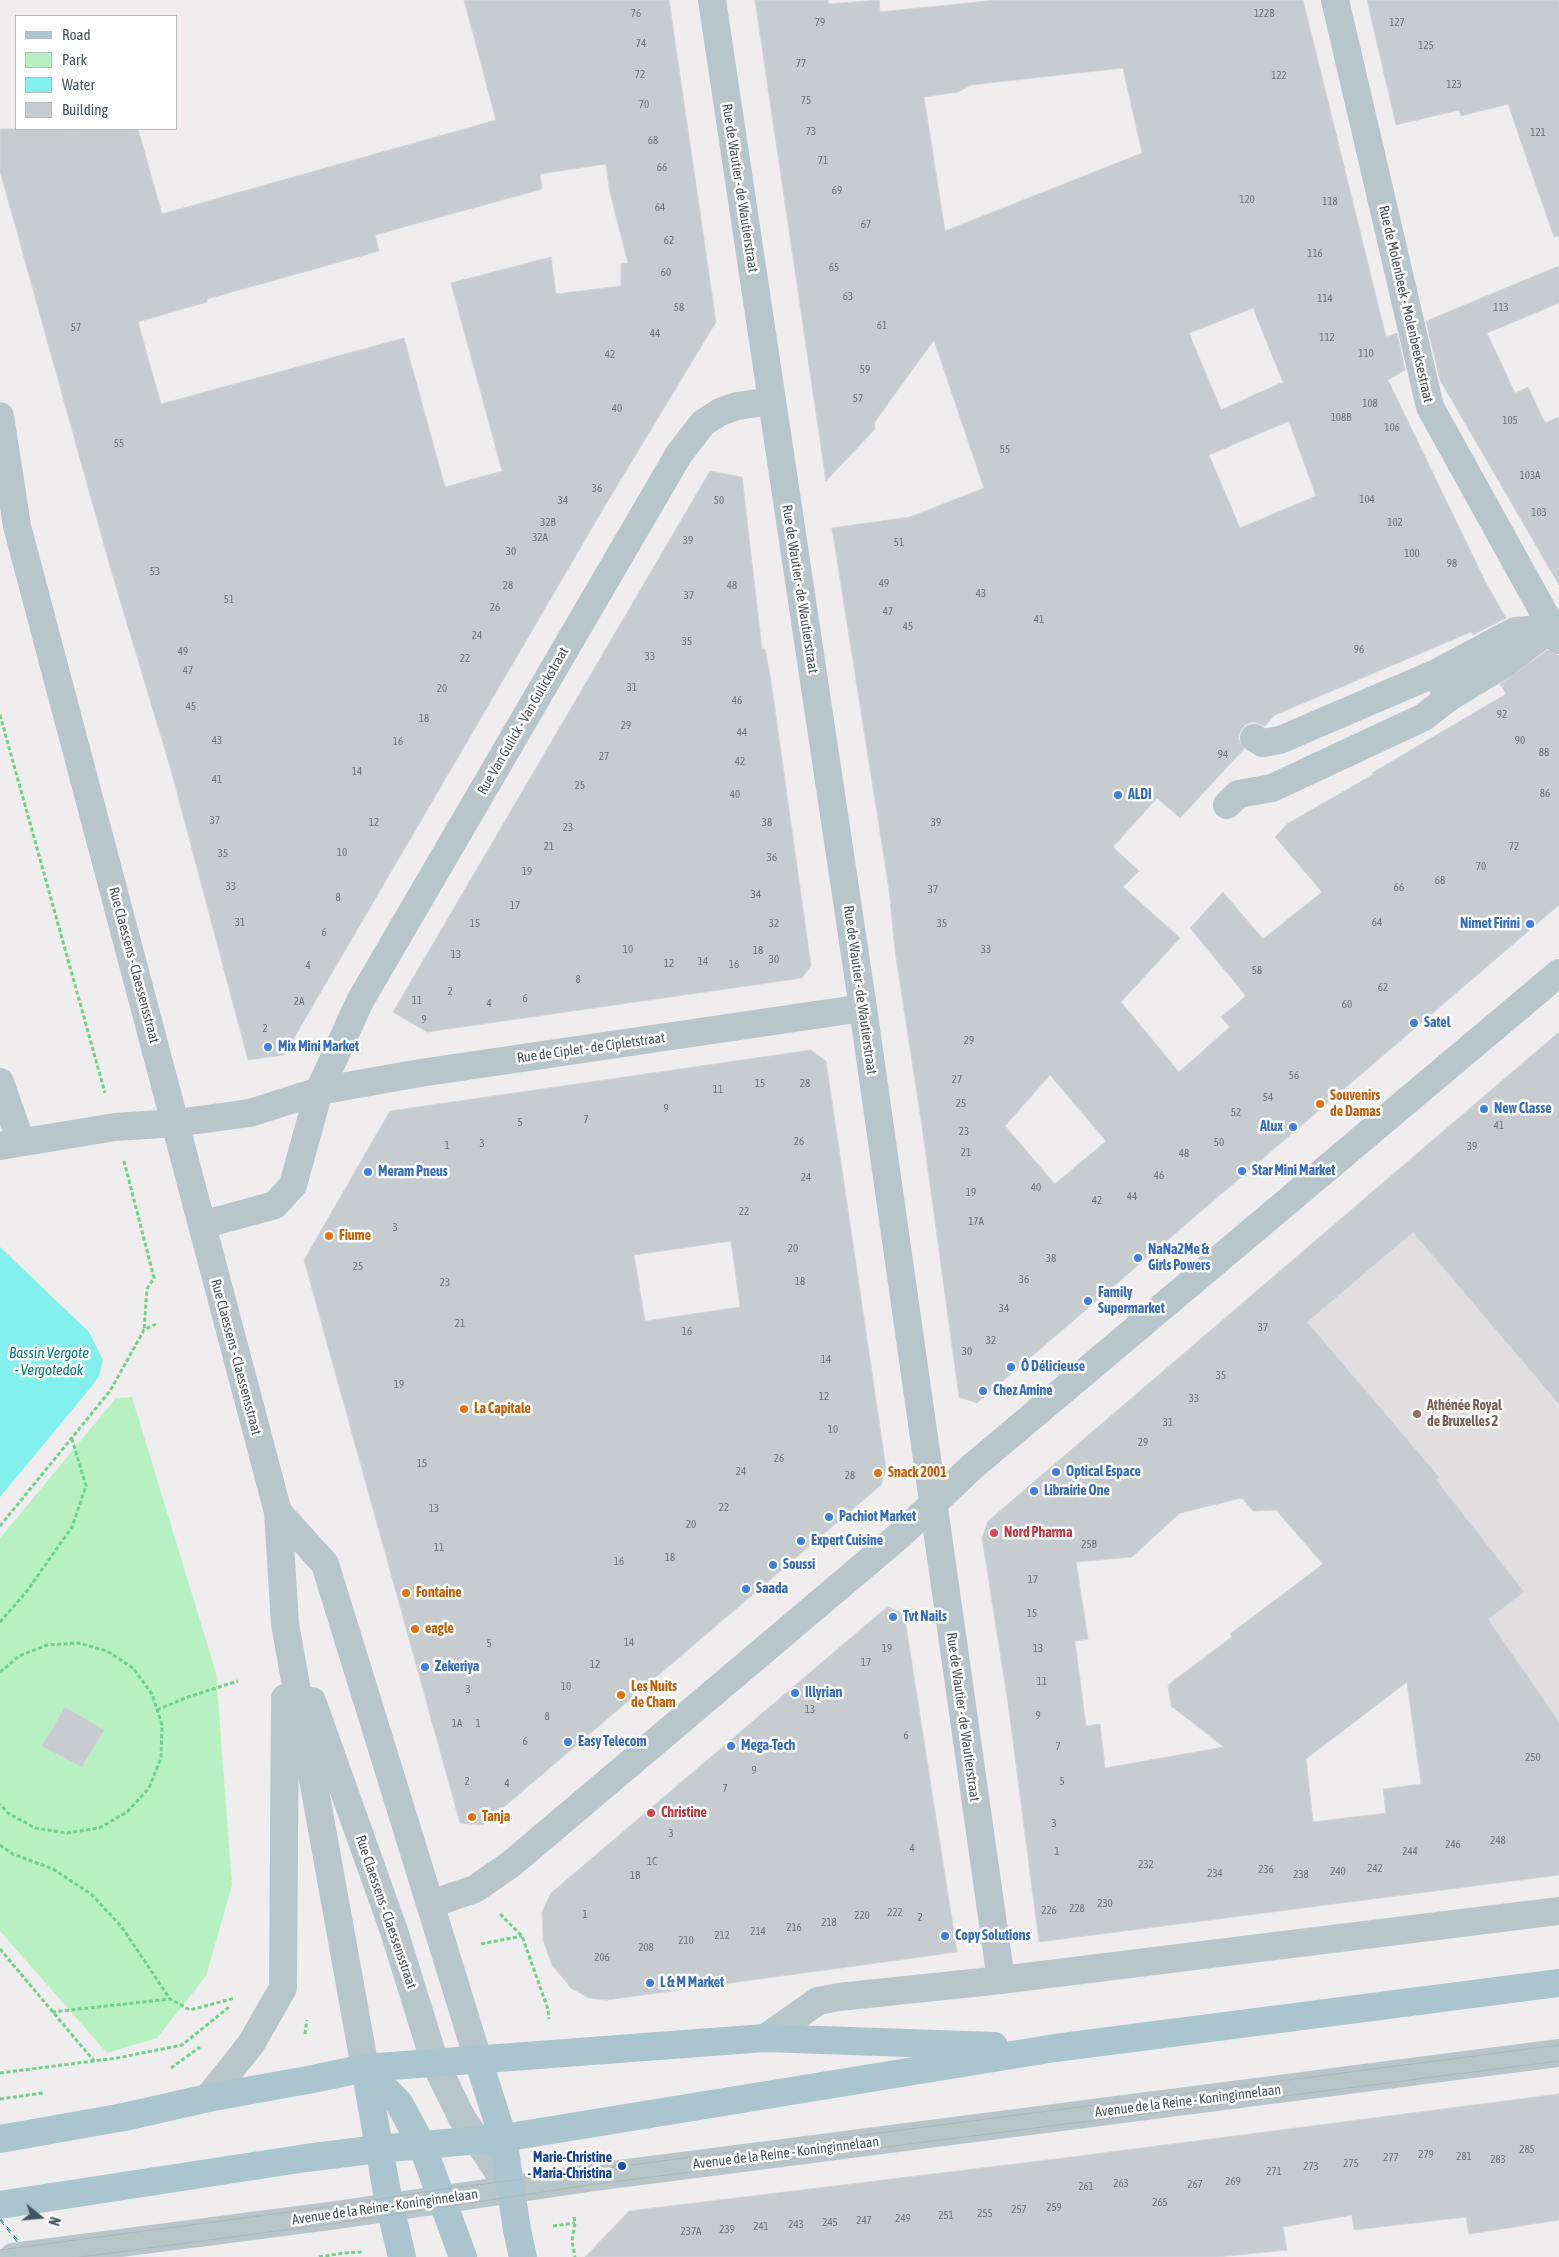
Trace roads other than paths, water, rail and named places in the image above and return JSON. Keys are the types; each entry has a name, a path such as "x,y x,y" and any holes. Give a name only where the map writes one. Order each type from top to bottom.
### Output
{"main road":[{"path":"0,2205 176,2177 378,2149 491,2139 1056,2048 1559,1983"},
{"path":"0,2139 124,2117 208,2098 365,2068 765,2038 1056,2048"},
{"path":"478,2060 491,2139 510,2189 523,2257"},
{"path":"365,2068 399,2103 422,2145 463,2257"},
{"path":"365,2068 378,2149 402,2257"}],"street":[{"name":"Rue de Wautier - de Wautierstraat","path":"712,0 863,1008 1001,1980"},
{"name":"Rue de Molenbeek - Molenbeeksestraat","path":"1335,0 1430,407 1556,634"},
{"name":"Rue Van Gulick - Van Gulickstraat","path":"202,1225 275,1205 293,1185 319,1091 360,1001 679,454 703,422 720,412 737,406 772,401"},
{"name":"Rue Claessens - Claessensstraat","path":"0,416 9,518 176,1123 278,1512 285,1624 284,1988 251,2044 208,2098"},
{"path":"1254,738 1263,742 1280,740 1436,673 1515,631 1556,634"},
{"path":"1226,805 1238,794 1272,788 1424,717 1448,698 1556,634"},
{"path":"1436,673 1448,698"},
{"path":"431,1904 475,1889 511,1864 900,1535 980,1461 1559,973"},
{"name":"Rue de Ciplet - de Cipletstraat","path":"319,1091 430,1072 863,1008"},
{"path":"0,1082 11,1144 115,1127 176,1123 250,1113 319,1091"},
{"name":"Rue Claessens - Claessensstraat","path":"278,1512 326,1564 478,2060"},
{"name":"Rue Claessens - Claessensstraat","path":"285,1624 394,1931 434,2063 462,2118 491,2139"},
{"name":"Rue Claessens - Claessensstraat","path":"285,1624 365,2068"},
{"path":"765,2038 818,2001 840,1997 1001,1980 1559,1911"},
{"name":"Avenue de la Reine - Koninginnelaan","path":"13,2257 222,2230 441,2198 1559,2053"}],"water":[{"name":"Bassin Vergote - Vergotedok","path":"0,1247 89,1332 103,1360 99,1376 92,1386 0,1497"}],"tram line":[{"path":"0,2250 335,2206 437,2190 1559,2045"},
{"path":"80,2257 338,2223 589,2185 1559,2061"}],"place":[{"name":"ALDI","path":"1118,795"},
{"name":"Nimet Firini","path":"1530,924"},
{"name":"Satel","path":"1414,1023"},
{"name":"Mix Mini Market","path":"268,1047"},
{"name":"Souvenirs de Damas","path":"1320,1104"},
{"name":"New Classe","path":"1484,1109"},
{"name":"Alux","path":"1293,1127"},
{"name":"Star Mini Market","path":"1242,1171"},
{"name":"Meram Pneus","path":"368,1172"},
{"name":"Fiume","path":"329,1236"},
{"name":"NaNa2Me & Girls Powers","path":"1138,1258"},
{"name":"Family Supermarket","path":"1088,1301"},
{"name":"Ô Délicieuse","path":"1011,1367"},
{"name":"Chez Amine","path":"983,1391"},
{"name":"La Capitale","path":"464,1409"},
{"name":"Athénée Royal de Bruxelles 2","path":"1417,1414"},
{"name":"Optical Espace","path":"1056,1472"},
{"name":"Snack 2001","path":"878,1473"},
{"name":"Librairie One","path":"1034,1491"},
{"name":"Pachiot Market","path":"829,1517"},
{"name":"Nord Pharma","path":"994,1533"},
{"name":"Expert Cuisine","path":"801,1541"},
{"name":"Soussi","path":"773,1565"},
{"name":"Saada","path":"746,1589"},
{"name":"Fontaine","path":"406,1593"},
{"name":"Tvt Nails","path":"893,1617"},
{"name":"eagle","path":"415,1629"},
{"name":"Zekeriya","path":"425,1667"},
{"name":"Illyrian","path":"795,1693"},
{"name":"Les Nuits de Cham","path":"621,1695"},
{"name":"Easy Telecom","path":"568,1742"},
{"name":"Mega-Tech","path":"731,1746"},
{"name":"Christine","path":"651,1813"},
{"name":"Tanja","path":"472,1817"},
{"name":"Copy Solutions","path":"945,1936"},
{"name":"L & M Market","path":"650,1983"},
{"name":"Marie-Christine - Maria-Christina","path":"622,2166"}]}
